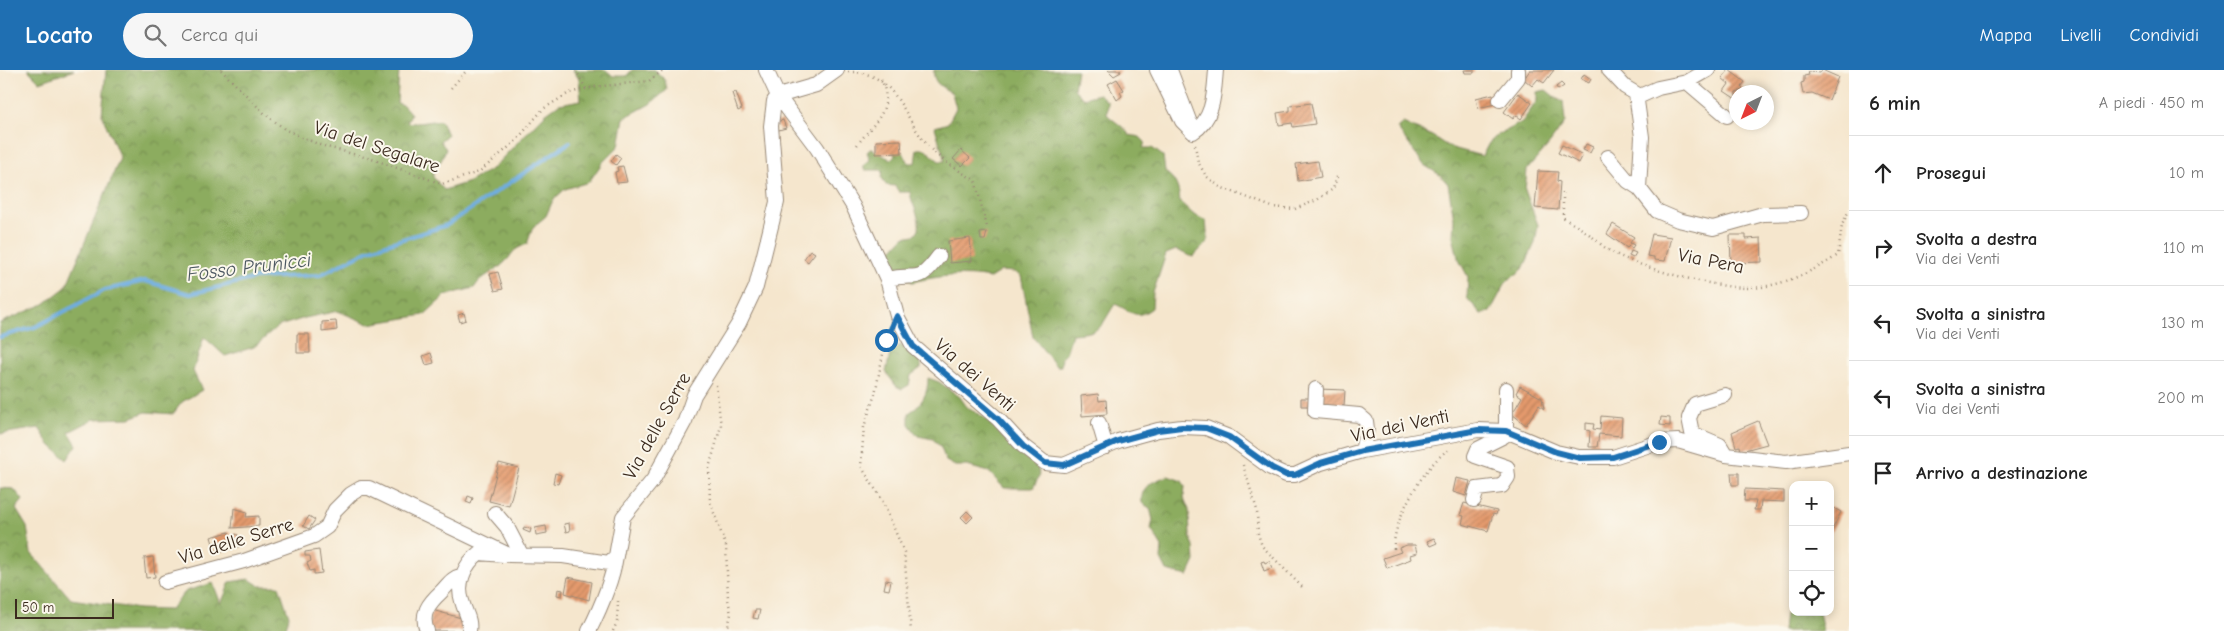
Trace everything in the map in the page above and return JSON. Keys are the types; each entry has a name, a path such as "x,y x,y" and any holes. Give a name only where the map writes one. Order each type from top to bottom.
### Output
{"street":[{"name":"Via dei Venti","path":"766,70 778,96 817,148 854,206 887,279 897,316 913,346 998,419 1023,446 1045,463 1064,465 1106,447 1158,430 1182,427 1206,428 1229,437 1272,468 1286,475 1295,475 1321,463 1362,451 1478,430 1506,431 1556,452 1580,458 1613,457 1659,442 1678,441 1726,455 1786,462 1849,453"},
{"path":"1157,70 1182,121 1193,132"},
{"path":"1170,70 1186,108 1193,132"},
{"path":"1193,132 1201,127 1209,115 1216,70"},
{"path":"1500,100 1518,78 1518,70"},
{"path":"1609,70 1625,88 1640,96 1658,88 1687,82 1708,70"},
{"path":"778,96 816,85 822,75 841,72"},
{"path":"1687,82 1727,116"},
{"path":"1636,94 1642,137 1639,188"},
{"name":"Via delle Serre","path":"165,582 244,561 314,536 327,527 335,510 351,494 361,488 374,490 515,554 562,556 604,564 609,563 616,556 623,517 653,480 685,421 694,395 738,323 756,287 778,202 771,126 774,101 778,96"},
{"path":"1608,157 1628,181 1639,188 1657,211 1678,220 1713,228 1763,214 1801,213"},
{"path":"887,279 919,277 927,272 940,256"},
{"path":"1316,389 1315,411 1359,415 1366,421 1367,430 1362,451"},
{"path":"1474,500 1477,489 1502,486 1508,477 1506,468 1475,456 1478,449 1504,436 1506,431 1506,389"},
{"path":"1725,395 1695,404 1689,418 1692,433 1720,445 1726,455"},
{"path":"1099,423 1106,447"},
{"path":"469,631 471,622 461,600 459,587 471,560 480,553 515,554 507,527 495,513"},
{"path":"589,631 600,609 614,570 616,556"},
{"path":"427,631 424,624 425,611 448,582 455,577 463,575"}],"path":[{"name":"Via del Segalare","path":"221,70 265,114 286,130 320,145 375,160 442,184 479,172 515,142 543,109 569,93 648,80 662,70"},
{"path":"451,88 467,70"},
{"path":"576,70 586,89"},
{"path":"841,72 852,71 879,74 888,80 921,138 936,154 975,180 987,227"},
{"path":"856,145 885,107 887,92 879,74"},
{"path":"1193,132 1198,162 1206,176 1220,187 1272,207 1295,209 1317,200 1333,189 1338,174"},
{"name":"Via Pera","path":"1563,193 1563,217 1586,231 1613,253 1684,277 1746,288 1767,286 1790,278 1824,264 1838,255 1842,225 1849,210"},
{"path":"897,316 886,340 875,394 864,426 861,466 882,500 904,552 911,631"},
{"path":"716,382 722,426 709,468 710,502 726,546 728,599 732,614 727,631"},
{"path":"1394,549 1393,538 1419,482 1443,453 1450,448"},
{"path":"1247,450 1243,464 1257,510 1258,534 1262,546 1302,588"}],"green space":[{"path":"28,70 74,70 40,82"},
{"path":"106,70 399,70 397,103 403,105 411,114 407,122 441,121 447,135 440,141 446,149 441,161 433,166 433,177 444,190 469,182 493,168 545,114 559,104 581,100 579,79 573,70 606,70 613,76 626,76 632,70 655,70 665,80 667,90 650,104 624,118 619,146 602,163 589,182 565,189 553,200 546,216 533,227 527,244 515,251 504,263 481,280 474,288 446,295 424,315 369,324 338,311 305,318 279,326 254,347 225,356 204,337 193,371 202,390 182,402 173,414 146,412 130,418 94,419 69,432 77,445 67,460 50,445 39,428 0,434 0,323 44,304 66,287 120,158 102,115"},
{"path":"934,70 1077,70 1074,89 1083,98 1099,94 1108,102 1107,114 1110,117 1129,135 1140,137 1145,142 1143,148 1152,148 1163,156 1165,172 1176,185 1180,202 1193,214 1206,221 1208,241 1193,257 1176,250 1166,254 1153,293 1152,308 1141,314 1134,314 1115,304 1100,327 1090,332 1072,334 1066,353 1062,357 1061,366 1056,366 1033,337 1021,276 1014,272 1001,271 990,278 951,276 912,282 889,267 882,258 885,251 893,249 904,237 914,235 919,230 919,221 910,192 899,192 895,186 886,185 882,178 883,170 864,170 864,165 870,160 867,152 870,149 891,159 895,155 891,151 899,147 909,163 915,163 917,149 925,149 939,161 945,161 935,127 948,123 956,108 952,93 941,87 936,81"},
{"path":"1546,90 1563,101 1565,122 1527,170 1525,190 1538,225 1535,243 1523,269 1506,282 1490,312 1481,314 1467,298 1468,277 1458,258 1453,236 1454,219 1448,184 1440,175 1424,165 1397,128 1403,123 1432,136 1449,147 1482,156 1489,143 1499,134 1522,122 1537,101 1537,92"},
{"path":"900,345 921,362 921,368 911,375 909,385 902,389 896,386 886,372 890,354"},
{"path":"928,378 939,382 960,397 967,407 988,420 1012,447 1037,467 1040,475 1033,488 1004,488 989,472 967,466 955,466 946,461 941,448 933,439 918,436 909,424 909,413 923,398 927,389"},
{"path":"1168,476 1182,481 1185,486 1184,498 1189,510 1190,536 1194,547 1195,561 1188,576 1167,571 1161,559 1162,547 1151,529 1153,520 1150,508 1142,503 1145,488 1153,482"},
{"path":"0,488 14,489 23,500 16,509 27,527 31,553 71,599 139,609 170,610 186,591 213,583 221,604 230,582 249,579 260,586 279,586 289,616 285,631 0,631"},
{"path":"1789,613 1789,616 1820,616 1823,631 1783,631 1785,614"}],"building":[{"path":"1108,70 1120,70 1121,72 1114,76"},
{"path":"1464,70 1474,70 1474,73 1465,73"},
{"path":"1530,70 1554,70 1544,83 1538,79 1532,86 1524,79"},
{"path":"1729,70 1745,82 1743,85 1729,85 1729,94 1724,91 1729,84 1722,78"},
{"path":"1822,70 1838,77 1829,100 1812,93 1803,94 1801,83 1804,82 1804,76 1809,75 1808,72 1820,73"},
{"path":"1584,74 1591,79 1589,83 1581,79"},
{"path":"1117,79 1124,90 1120,92 1122,96 1117,100 1108,84"},
{"path":"1561,83 1564,86 1558,90 1556,87"},
{"path":"736,92 742,109 738,111 732,93"},
{"path":"1518,93 1532,103 1521,119 1516,115 1513,119 1504,112"},
{"path":"1493,94 1495,104 1478,108 1476,98"},
{"path":"1311,103 1315,124 1293,127 1292,123 1279,125 1277,113 1290,111 1290,106"},
{"path":"783,120 786,128 779,130 776,122"},
{"path":"901,140 902,153 876,154 876,141"},
{"path":"1586,144 1593,147 1590,153 1583,150"},
{"path":"1562,145 1583,155 1579,163 1558,153"},
{"path":"961,150 970,158 962,166 953,159"},
{"path":"616,154 621,158 616,165 611,161"},
{"path":"1318,161 1321,177 1298,181 1296,164"},
{"path":"623,166 627,182 617,183 615,172 618,171 617,167"},
{"path":"1538,171 1558,172 1557,181 1560,182 1558,210 1535,208"},
{"path":"1613,224 1634,237 1630,243 1634,245 1632,248 1629,246 1627,248 1607,234"},
{"path":"987,232 985,240 981,240 980,233"},
{"path":"1652,234 1671,237 1665,261 1654,260 1654,257 1647,256"},
{"path":"1730,235 1746,235 1746,239 1761,238 1762,262 1731,263"},
{"path":"970,238 972,261 950,263 948,241"},
{"path":"810,250 815,253 808,262 804,259"},
{"path":"1631,251 1636,253 1633,258 1629,256"},
{"path":"498,272 503,289 495,291 490,274"},
{"path":"464,313 466,320 460,322 458,315"},
{"path":"336,321 337,330 322,332 322,322"},
{"path":"297,334 309,334 310,353 297,353"},
{"path":"431,353 434,363 426,365 423,356"},
{"path":"1520,386 1542,398 1544,409 1539,405 1526,425 1512,414 1522,397 1516,393"},
{"path":"1318,389 1345,390 1344,406 1317,405"},
{"path":"1098,394 1099,401 1106,400 1107,414 1082,416 1081,396"},
{"path":"1301,398 1312,398 1311,406 1301,406"},
{"path":"1601,416 1622,418 1621,436 1599,434 1597,447 1589,447 1590,431 1586,430 1586,423 1594,424 1593,429 1600,430"},
{"path":"1661,417 1670,418 1670,426 1660,425"},
{"path":"1758,421 1767,444 1741,451 1740,446 1736,447 1732,432"},
{"path":"499,463 519,468 509,506 489,501"},
{"path":"555,473 561,475 558,484 553,483"},
{"path":"1731,473 1739,473 1739,485 1732,485"},
{"path":"1456,478 1470,481 1466,496 1453,492"},
{"path":"1745,489 1784,491 1784,502 1761,501 1760,510 1754,510 1756,501 1744,501"},
{"path":"468,496 473,498 471,504 466,502"},
{"path":"1464,503 1497,511 1496,515 1493,514 1488,531 1462,524 1464,516 1460,515"},
{"path":"234,508 247,512 246,517 259,516 259,526 232,528"},
{"path":"1834,508 1841,512 1834,526"},
{"path":"967,511 973,517 967,523 961,517"},
{"path":"309,516 315,520 309,529 303,526"},
{"path":"569,523 570,531 566,532 564,524"},
{"path":"546,526 547,533 536,535 535,528"},
{"path":"524,527 531,529 530,533 523,530"},
{"path":"229,532 230,536 237,534 241,546 216,553 211,537"},
{"path":"1434,538 1437,543 1430,546 1427,541"},
{"path":"1415,545 1417,553 1410,555 1411,559 1387,568 1383,558 1401,552 1399,548"},
{"path":"319,550 322,573 314,574 314,570 310,571 307,563 311,561 310,556 305,556 305,552"},
{"path":"153,557 155,577 146,578 144,558"},
{"path":"1264,561 1265,563 1269,561 1272,568 1264,571 1261,562"},
{"path":"568,577 592,582 589,600 565,593"},
{"path":"886,580 891,581 889,590 884,589"},
{"path":"558,589 563,590 562,596 557,595"},
{"path":"432,610 465,619 462,631 428,631"},
{"path":"755,610 760,610 758,619 753,618"}],"waterway":[{"name":"Fosso Prunicci","path":"0,337 35,327 105,290 145,281 190,294 256,278 320,275 371,249 447,225 570,142"}],"route":[{"path":"886,340 897,316 913,346 998,419 1023,446 1045,463 1064,465 1118,441 1158,430 1182,427 1206,428 1229,437 1272,468 1286,475 1295,475 1321,463 1362,451 1441,435 1478,430 1506,431 1556,452 1580,458 1613,457 1659,442"}]}
